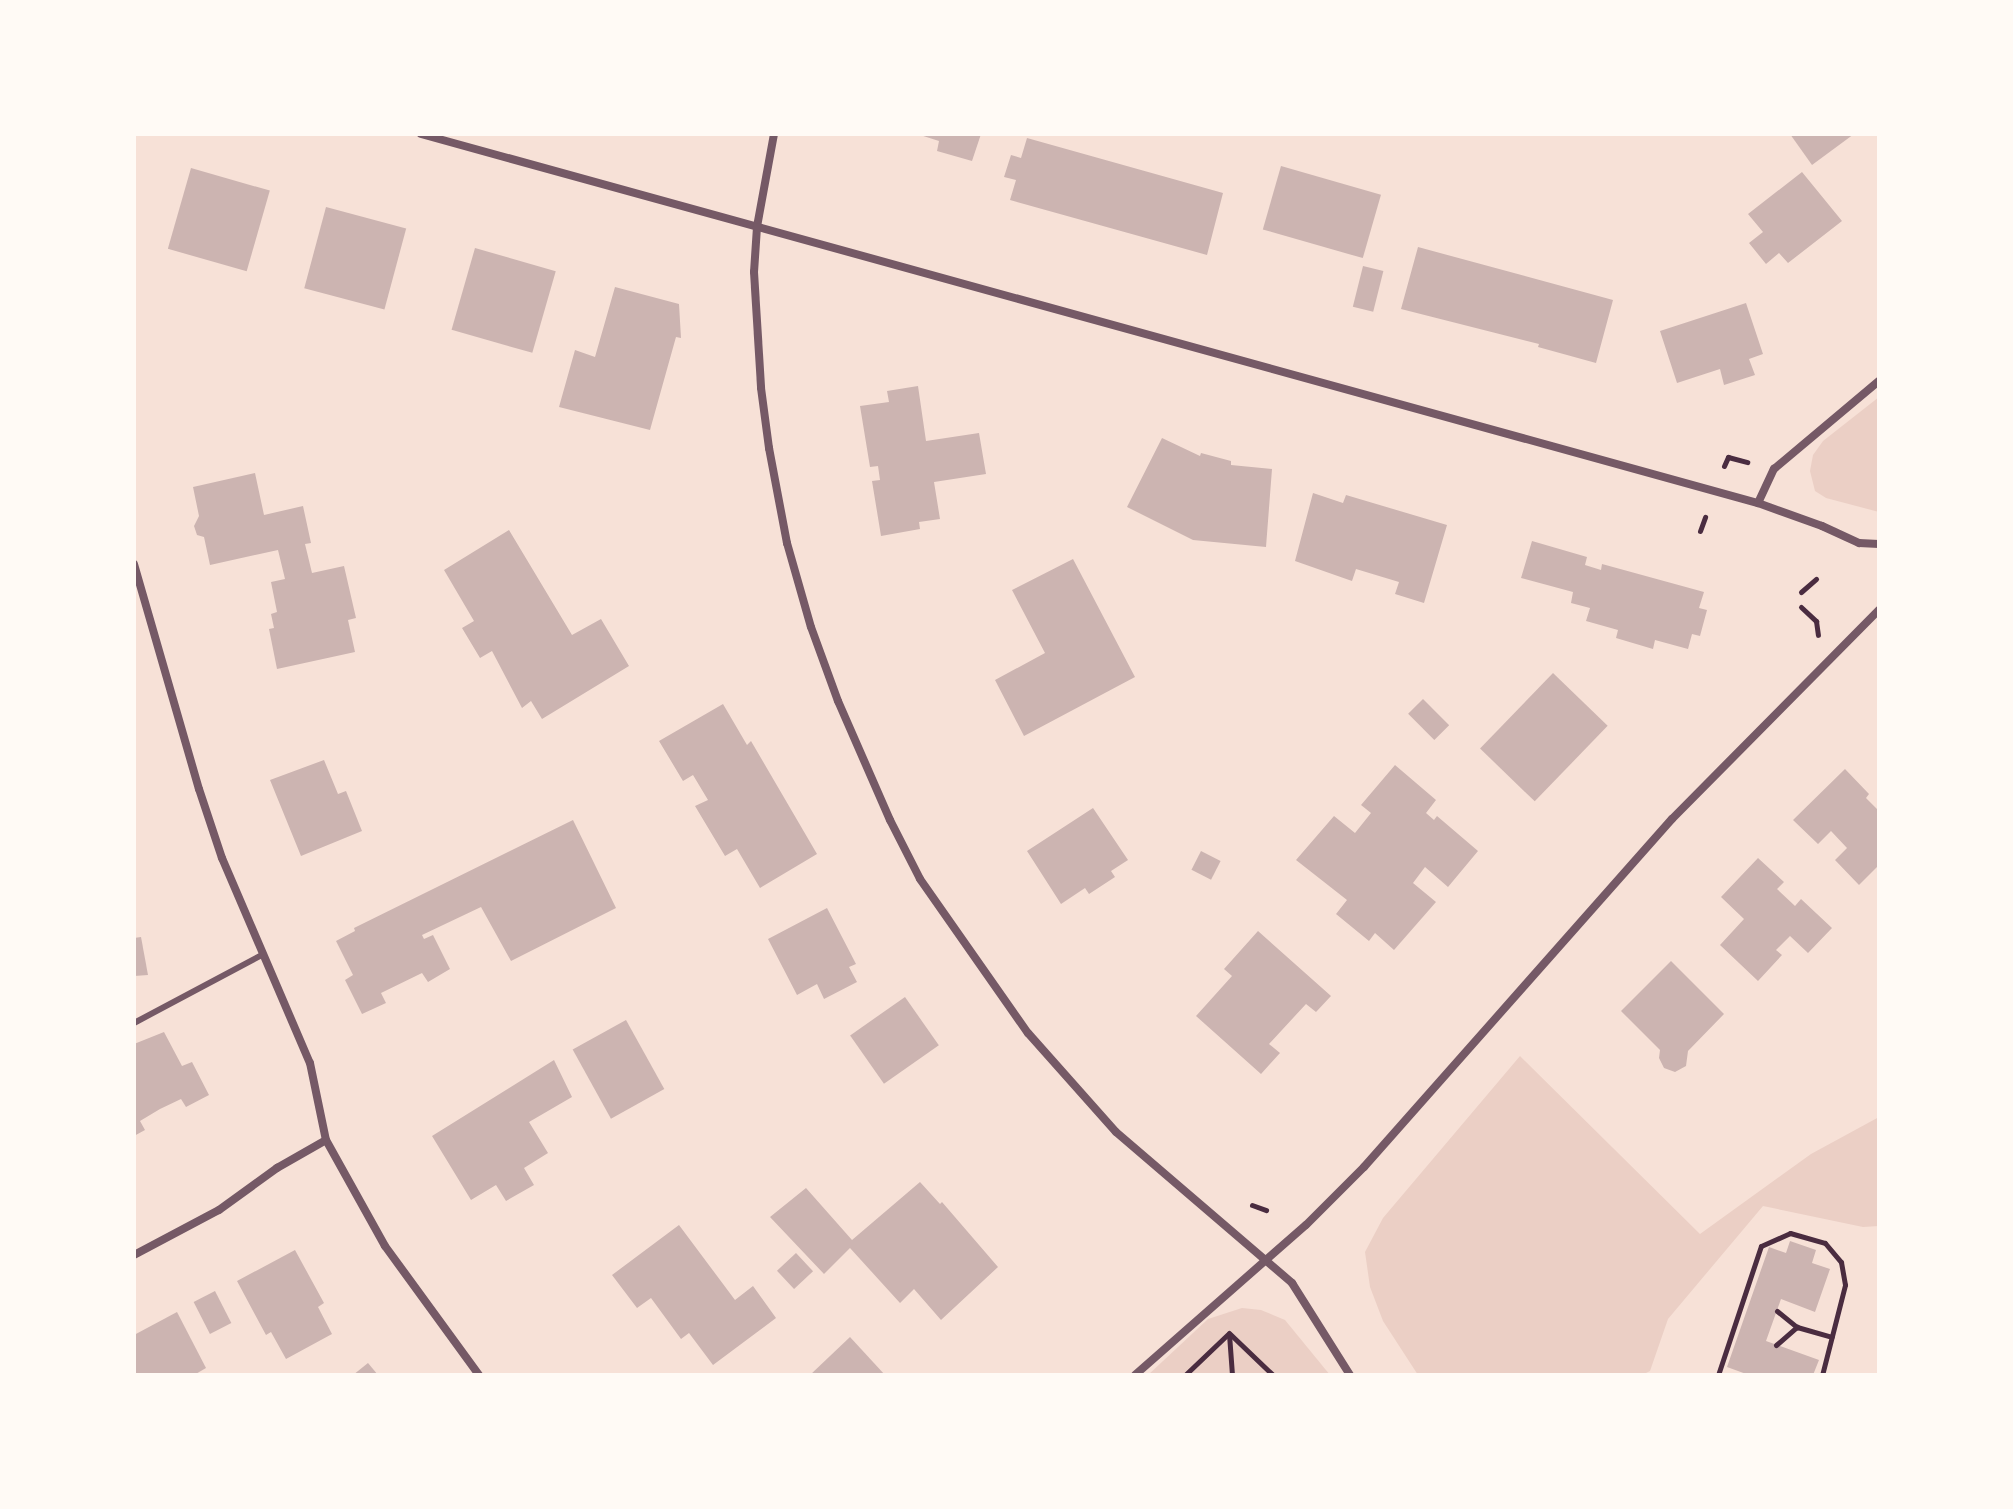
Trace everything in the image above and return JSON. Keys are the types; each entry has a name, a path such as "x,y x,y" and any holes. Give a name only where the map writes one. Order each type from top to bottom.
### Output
{"street":[{"path":"421,134 1758,503 1859,543 1879,544"},
{"path":"774,134 757,227 754,272 761,388 787,543 811,627 838,701 903,847 976,962 1028,1033 1116,1132 1292,1283 1350,1375"},
{"path":"1758,503 1774,469 1879,381"},
{"path":"134,564 199,789 222,858 310,1063 326,1140 385,1246 479,1375"},
{"path":"1135,1375 1201,1313 1266,1261 1364,1167 1672,819 1879,610"},
{"path":"134,1255 219,1210 277,1168 326,1140"}],"lane":[{"path":"134,1023 262,955"}],"path":[{"path":"1724,467 1728,457 1745,462"},
{"path":"1700,531 1705,517"},
{"path":"1801,592 1816,579"},
{"path":"1252,1205 1266,1210"},
{"path":"1718,1375 1761,1246 1790,1233 1825,1243 1841,1262 1845,1285 1822,1375"},
{"path":"1777,1311 1797,1327 1832,1337"},
{"path":"1776,1345 1797,1327"},
{"path":"1185,1375 1229,1333"},
{"path":"1229,1333 1232,1375"},
{"path":"1229,1333 1273,1375"}],"shaded area":[{"path":"1879,397 1879,512 1826,498 1815,491 1810,471 1813,455 1823,441"},
{"path":"1520,1056 1700,1234 1811,1154 1879,1117 1879,1226 1863,1227 1763,1206 1668,1319 1650,1371 1642,1375 1418,1375 1383,1321 1370,1287 1365,1252 1383,1218"},
{"path":"1242,1308 1261,1310 1285,1320 1330,1375 1148,1375 1208,1319"}],"building":[{"path":"917,134 981,134 972,161 937,151 939,141"},
{"path":"1790,134 1854,134 1812,165"},
{"path":"1027,138 1223,193 1207,255 1010,200 1016,180 1004,177 1011,155 1021,158"},
{"path":"1281,166 1381,195 1363,258 1263,229"},
{"path":"191,168 270,191 247,271 168,249"},
{"path":"1802,172 1842,221 1788,263 1779,253 1766,264 1749,243 1763,232 1748,214"},
{"path":"326,207 406,228 384,310 304,288"},
{"path":"1418,247 1613,300 1596,363 1538,347 1539,344 1401,309"},
{"path":"475,248 556,271 532,353 452,330"},
{"path":"1363,266 1383,271 1373,312 1353,307"},
{"path":"615,287 679,304 681,338 676,337 650,430 559,407 575,350 595,357"},
{"path":"1746,303 1763,354 1749,359 1755,375 1724,385 1720,369 1677,383 1660,331"},
{"path":"918,386 926,441 979,433 986,474 934,482 940,519 919,522 920,529 881,536 872,481 880,480 878,466 870,467 860,406 889,402 887,391"},
{"path":"1162,438 1200,456 1201,453 1231,461 1231,465 1272,469 1266,547 1193,540 1127,507"},
{"path":"255,473 264,515 303,506 311,543 305,544 312,573 344,566 356,618 348,620 355,652 277,669 269,629 274,628 271,614 277,612 271,582 285,579 278,550 210,565 204,537 197,535 194,526 199,516 193,487"},
{"path":"1313,493 1343,503 1346,495 1447,525 1424,603 1395,594 1399,582 1356,569 1352,581 1295,561"},
{"path":"509,530 572,635 601,619 629,666 542,719 531,701 522,708 492,651 480,658 462,628 474,621 444,570"},
{"path":"1532,541 1587,557 1585,565 1601,570 1602,564 1704,592 1699,608 1707,610 1700,636 1692,634 1688,649 1655,640 1653,649 1616,638 1618,630 1586,621 1590,608 1571,603 1573,592 1521,578"},
{"path":"1073,559 1135,677 1024,736 995,680 1045,653 1012,590"},
{"path":"1553,673 1608,726 1535,801 1480,749"},
{"path":"1423,699 1449,725 1434,740 1408,714"},
{"path":"723,704 747,745 751,741 817,854 760,888 737,849 725,856 695,806 708,800 693,775 683,781 659,741"},
{"path":"324,760 338,794 346,791 362,831 301,856 270,780"},
{"path":"1395,765 1436,800 1426,813 1434,820 1437,816 1478,851 1448,887 1425,867 1413,883 1436,902 1394,950 1375,933 1369,941 1336,914 1347,900 1296,860 1334,816 1355,833 1371,813 1361,805"},
{"path":"1845,769 1869,794 1866,798 1879,811 1879,865 1859,885 1835,860 1847,848 1831,831 1818,844 1793,820"},
{"path":"1093,808 1128,860 1111,871 1115,877 1089,894 1085,888 1061,904 1027,851"},
{"path":"573,820 616,908 511,961 481,907 422,935 424,939 433,935 450,969 428,982 422,973 381,993 386,1003 362,1014 345,980 353,975 336,941 355,931 354,928"},
{"path":"1201,851 1221,861 1211,880 1191,870"},
{"path":"1758,858 1784,882 1777,889 1795,906 1801,899 1832,928 1808,953 1790,936 1776,950 1782,955 1758,981 1720,945 1744,919 1721,897"},
{"path":"827,908 856,964 849,967 857,982 824,999 817,984 797,995 768,939"},
{"path":"1258,931 1331,996 1316,1012 1306,1004 1269,1044 1280,1053 1261,1074 1196,1016 1232,976 1224,969"},
{"path":"141,937 148,975 134,976 134,938"},
{"path":"1671,961 1724,1014 1688,1051 1686,1066 1675,1072 1664,1068 1659,1058 1660,1050 1621,1011"},
{"path":"905,997 939,1045 884,1084 850,1035"},
{"path":"626,1020 664,1089 611,1119 573,1050"},
{"path":"164,1032 182,1066 192,1062 209,1095 186,1107 181,1099 160,1109 140,1121 145,1130 134,1136 134,1044"},
{"path":"554,1060 572,1097 529,1122 548,1153 524,1168 534,1185 506,1201 496,1185 471,1200 432,1136"},
{"path":"920,1182 940,1204 942,1202 998,1267 941,1320 914,1289 900,1303 850,1248 824,1274 770,1217 806,1188 852,1240"},
{"path":"679,1225 735,1300 753,1286 776,1318 713,1365 689,1333 681,1339 651,1298 637,1308 612,1275"},
{"path":"1790,1241 1816,1250 1812,1263 1830,1269 1815,1312 1781,1299 1766,1341 1819,1360 1813,1375 1749,1375 1727,1367 1769,1247 1786,1253"},
{"path":"295,1250 324,1303 318,1307 332,1334 286,1359 271,1332 266,1335 237,1281"},
{"path":"796,1253 813,1271 794,1289 777,1271"},
{"path":"215,1291 231,1323 210,1334 194,1302"},
{"path":"177,1312 206,1368 194,1375 134,1375 134,1335"},
{"path":"850,1337 885,1375 810,1375"},
{"path":"368,1363 378,1375 353,1375"}]}
